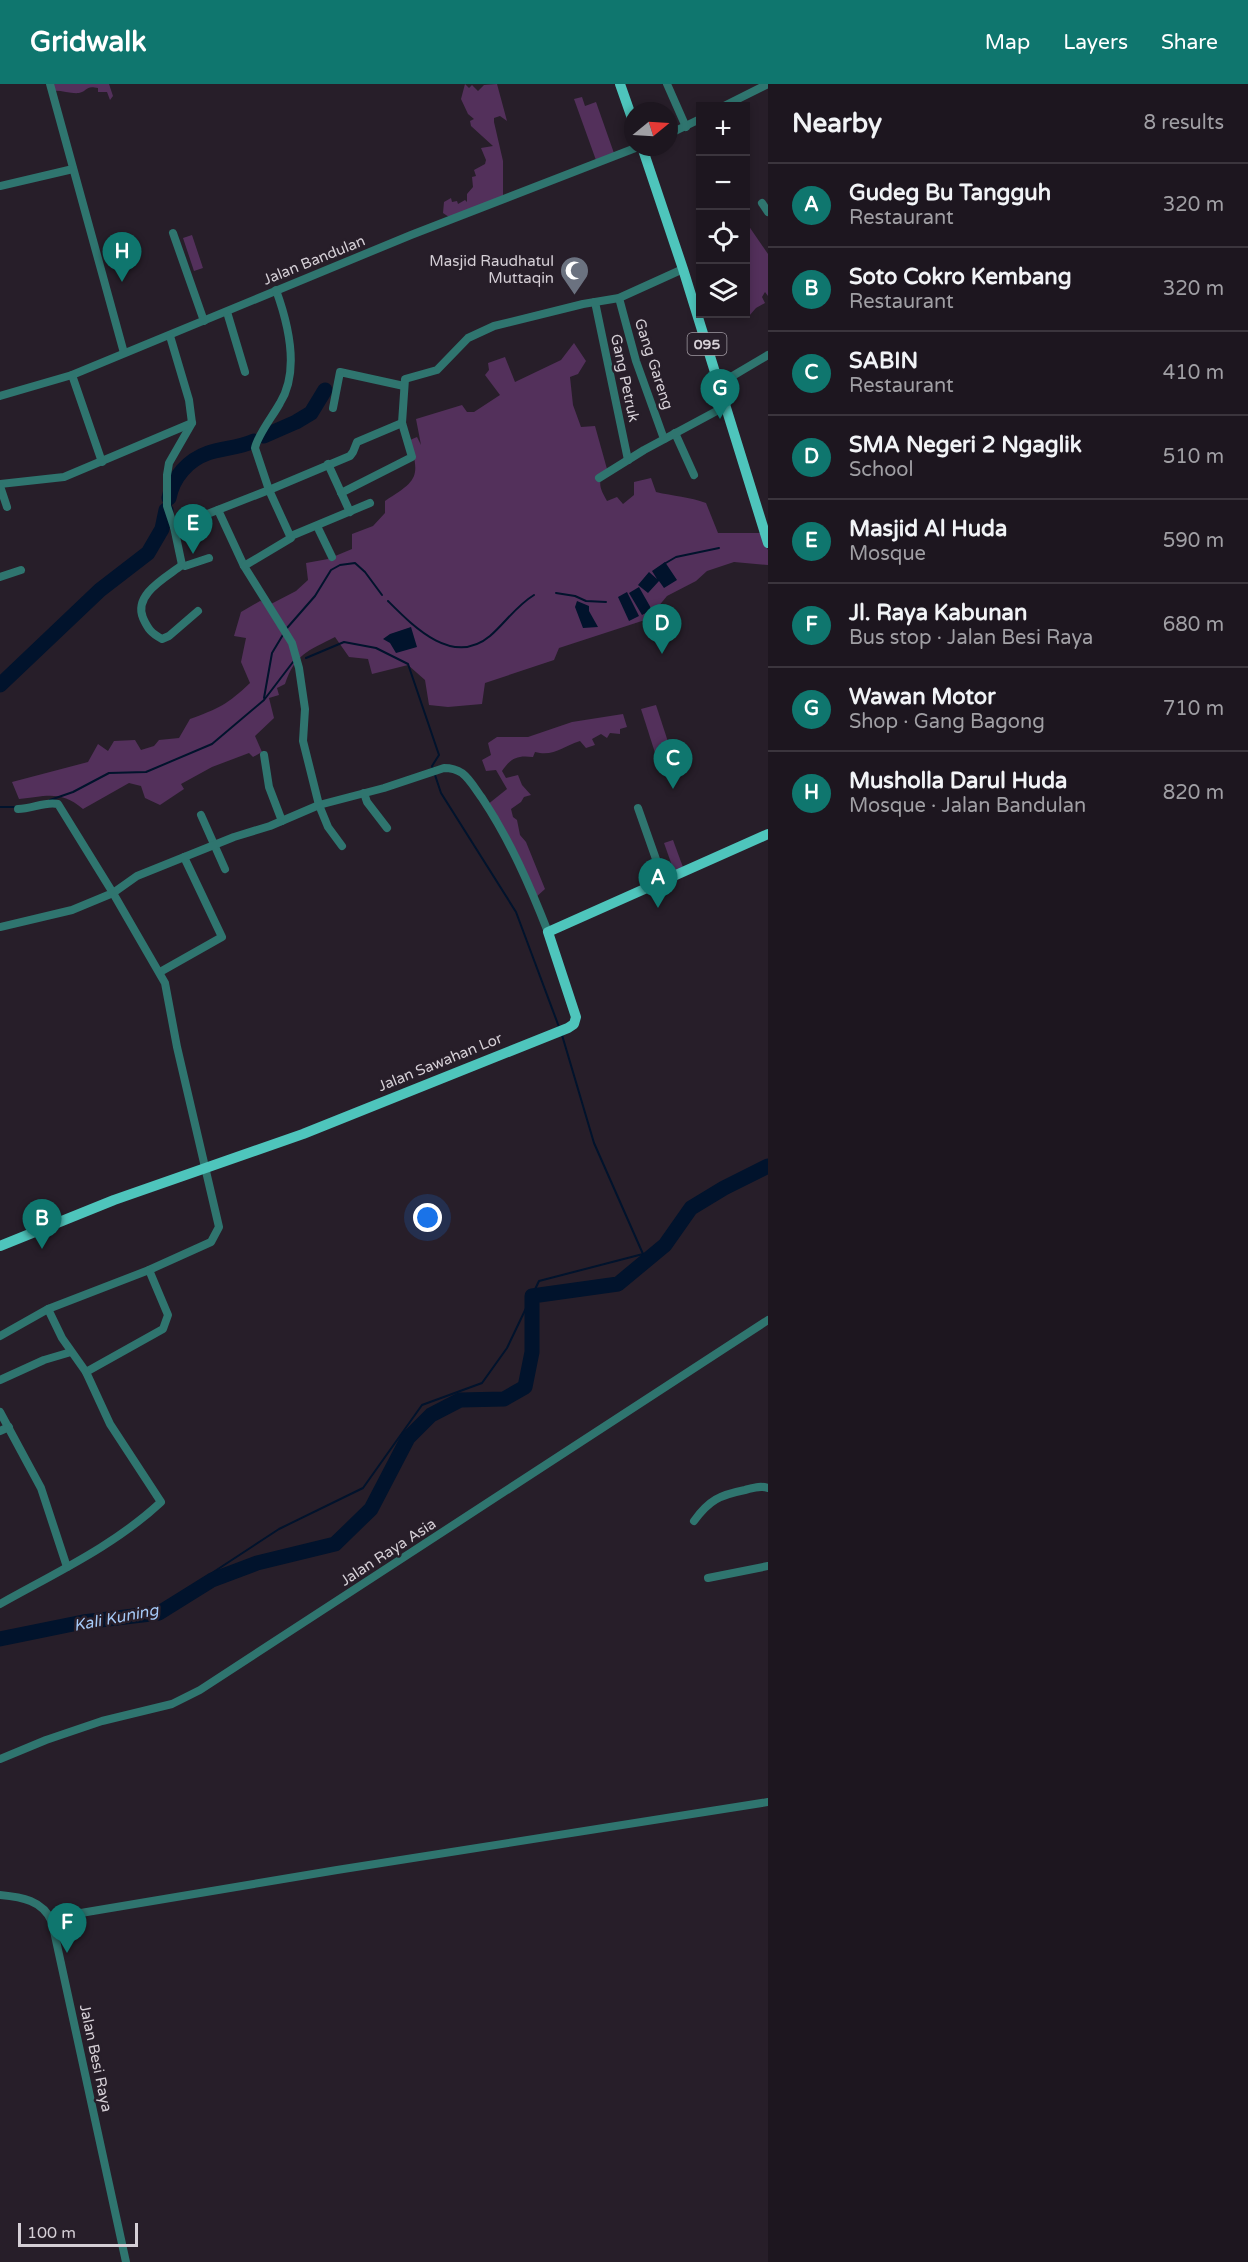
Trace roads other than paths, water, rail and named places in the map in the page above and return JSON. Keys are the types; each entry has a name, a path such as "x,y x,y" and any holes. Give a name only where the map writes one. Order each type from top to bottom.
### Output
{"main road":[{"path":"620,84 626,102"},
{"name":"095","path":"643,156 683,269 768,543"},
{"path":"548,932 768,834"},
{"name":"Jalan Sawahan Lor","path":"0,1246 114,1200 303,1134 574,1024 576,1017 548,932"}],"street":[{"path":"50,84 124,353"},
{"path":"667,84 686,127"},
{"path":"732,102 768,84"},
{"path":"678,130 696,121"},
{"name":"Jalan Bandulan","path":"0,396 72,375 276,290 624,153"},
{"path":"0,186 73,169"},
{"path":"762,203 768,212"},
{"path":"173,233 204,321"},
{"path":"333,408 340,372 404,383 437,370 468,338 494,326 619,298 683,269"},
{"path":"276,290 285,318 290,359 289,382 282,402 255,444 269,490 290,538"},
{"name":"Gang Gareng","path":"619,298 636,361 664,439"},
{"name":"Gang Petruk","path":"595,302 628,460"},
{"path":"227,312 245,372"},
{"path":"170,336 189,400 192,423 169,463 167,475 167,506 182,565"},
{"path":"720,384 768,356"},
{"path":"72,375 102,462"},
{"path":"341,494 412,457 402,423 404,383"},
{"path":"599,478 664,439 726,406"},
{"path":"7,507 0,485 64,477 192,423"},
{"path":"174,527 269,490 352,454 357,442 402,423"},
{"path":"675,433 694,475"},
{"path":"328,464 350,512"},
{"path":"244,566 290,538 370,503"},
{"path":"218,510 244,566 288,637 299,668 305,709 303,741 319,805 328,827 342,846"},
{"path":"317,526 332,557"},
{"path":"198,611 169,636 162,639 149,630 141,613 150,589 182,565 209,558"},
{"path":"0,577 21,570"},
{"path":"264,755 269,787 282,821"},
{"path":"0,927 72,910 113,893 137,876 319,805 444,768 451,768 463,773 507,838 529,883 548,932"},
{"path":"364,793 367,802 387,828"},
{"path":"0,1336 48,1309 149,1270 214,1238 219,1227 177,1047 165,983 160,972 58,804 51,803 30,809 18,809"},
{"path":"638,808 663,879"},
{"path":"201,815 225,869"},
{"path":"160,972 222,937 183,857"},
{"path":"86,1372 163,1329 167,1322 166,1309 149,1270"},
{"path":"0,1604 111,1540 161,1502 110,1424 86,1372 62,1338 48,1309"},
{"name":"Jalan Raya Asia","path":"0,1759 102,1720 172,1704 200,1690 768,1320"},
{"path":"0,1380 71,1352"},
{"path":"0,1412 4,1429 41,1488 67,1567"},
{"path":"694,1521 704,1507 718,1497 758,1487 768,1488"},
{"path":"708,1578 768,1566"},
{"path":"0,1895 38,1904 51,1918 768,1802"},
{"name":"Jalan Besi Raya","path":"51,1918 62,1960 126,2262"}],"water":[{"path":"665,562 677,580 664,588 659,581 648,593 638,585 649,572 657,579 652,571"},
{"path":"639,587 652,610 642,615 629,593"},
{"path":"627,592 639,616 629,621 618,597"},
{"path":"577,601 589,606 589,611 598,627 583,628 575,607"},
{"path":"411,627 417,647 396,653 390,643 383,639 390,634"}],"waterway":[{"path":"264,436 311,413 325,390"},
{"path":"169,498 178,476 194,460 208,453 254,441"},
{"path":"0,685 100,590 148,553 162,529 166,510"},
{"path":"664,564 676,557 719,548"},
{"path":"287,628 315,596 331,570 340,565 355,563 365,572 382,595"},
{"path":"556,593 575,596 586,601 606,602"},
{"path":"388,601 422,632 448,645 462,647 476,644 490,636 534,595"},
{"path":"264,698 272,653 284,633"},
{"path":"306,658 344,642 376,648 408,664 439,755 432,766 433,769"},
{"path":"50,800 73,792 109,773 146,772 212,744 264,700 293,662"},
{"path":"435,775 441,793 516,912 559,1027"},
{"path":"0,807 15,807"},
{"name":"Kali Kuning","path":"151,1610 157,1609 279,1529 363,1488 422,1405 482,1383 507,1348 539,1281 643,1254 594,1143 562,1035"},
{"name":"Kali Kuning","path":"0,1639 83,1622 159,1613 212,1580 257,1563 335,1544 371,1509 408,1438 431,1415 460,1400 504,1399 525,1387 532,1352 532,1296 618,1284 665,1245 691,1208 768,1166"}],"place":[{"name":"Musholla Darul Huda","path":"122,282"},
{"name":"Masjid Raudhatul Muttaqin","path":"575,296"},
{"name":"Wawan Motor","path":"720,419"},
{"name":"Masjid Al Huda","path":"193,554"},
{"name":"SMA Negeri 2 Ngaglik","path":"662,654"},
{"name":"SABIN","path":"673,789"},
{"name":"Gudeg Bu Tangguh","path":"658,908"},
{"name":"Soto Cokro Kembang","path":"42,1249"},
{"name":"Jl. Raya Kabunan","path":"67,1953"}]}
